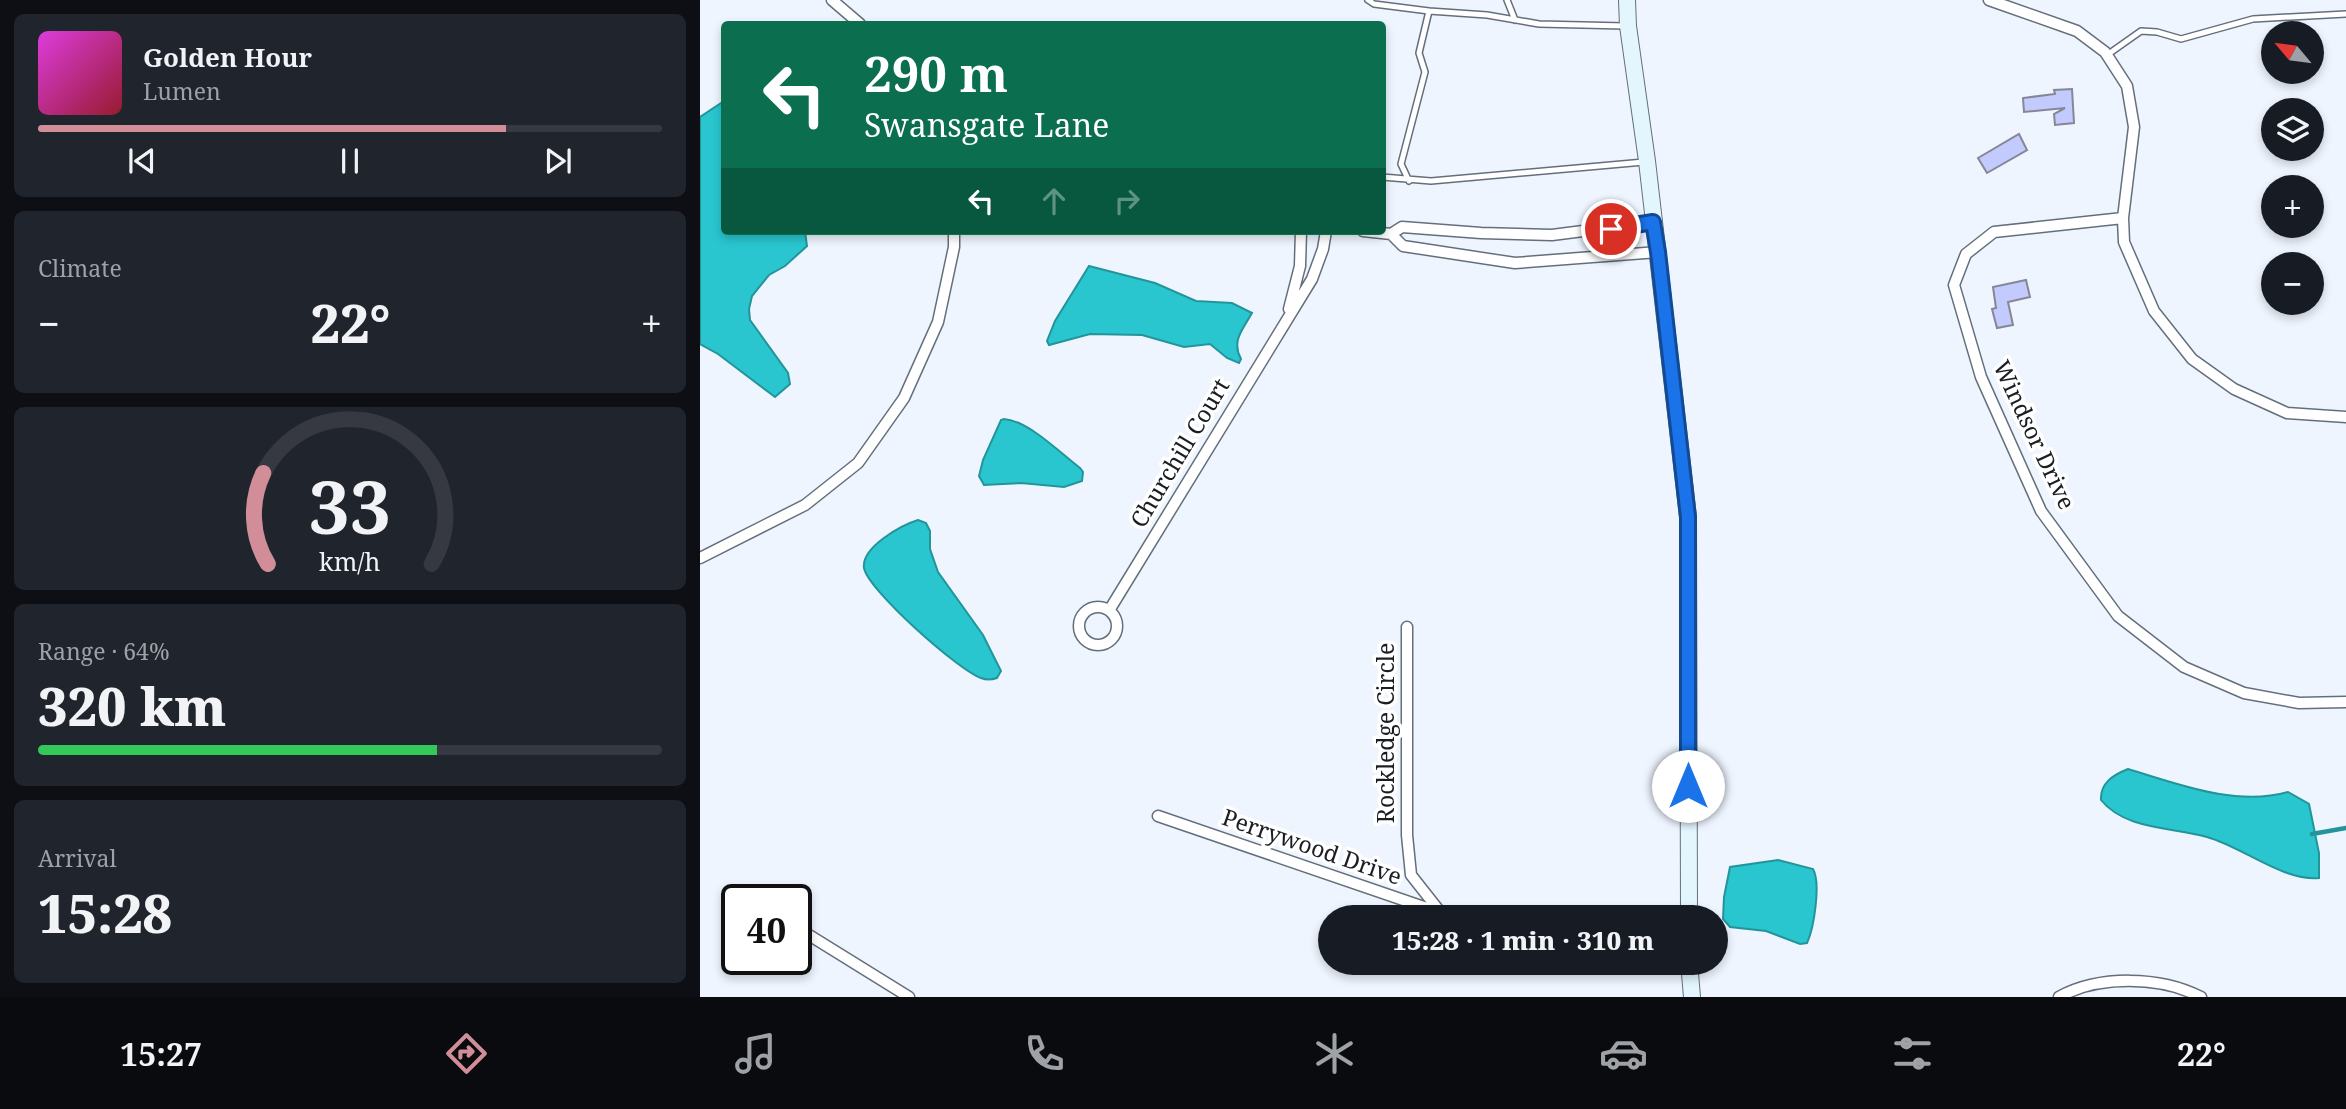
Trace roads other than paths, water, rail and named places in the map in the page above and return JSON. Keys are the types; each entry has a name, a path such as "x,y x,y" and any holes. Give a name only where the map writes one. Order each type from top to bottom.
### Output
{"street":[{"path":"832,0 856,21"},
{"path":"1627,0 1688,517 1689,905"},
{"path":"1989,0 2077,31 2107,55 2127,86 2134,127 2123,218 2124,242 2154,311 2192,359 2234,389 2287,413 2346,417"},
{"name":"Windsor Drive","path":"2123,218 1994,232 1966,254 1954,285 1980,377 2041,511 2118,616 2184,667 2244,693 2299,703 2346,702"},
{"path":"1386,233 1391,234 1402,227 1552,235 1653,222"},
{"path":"1391,234 1402,246 1515,263 1658,252"},
{"path":"700,558 805,505 859,463 904,398 938,322 954,247 954,235"},
{"name":"Churchill Court","path":"1287,319 1300,266 1301,235"},
{"name":"Churchill Court","path":"1110,609 1312,279 1325,235"},
{"name":"Rockledge Circle","path":"1407,627 1406,835 1410,875 1438,905"},
{"name":"Perrywood Drive","path":"1158,816 1418,905"},
{"path":"812,937 909,997"},
{"path":"1690,975 1692,997"},
{"path":"2059,997 2087,984 2138,980 2201,997"}],"lane":[{"path":"1368,0 1374,4 1539,24 1628,26"},
{"path":"1507,0 1515,20"},
{"path":"1409,181 1401,164 1425,72 1419,53 1429,11"},
{"path":"2107,55 2141,31 2157,32 2181,39 2253,19 2346,14"},
{"path":"1386,178 1431,181 1647,161"}],"water":[{"path":"721,103 721,235 806,235 807,246 785,266 769,275 752,296 749,309 750,320 788,373 790,384 775,397 718,354 700,344 700,117"},
{"path":"1089,266 1155,283 1196,301 1232,303 1252,313 1238,341 1241,359 1239,363 1227,358 1210,344 1184,347 1142,335 1090,334 1049,345 1047,341 1055,321"},
{"path":"1001,420 1024,425 1054,446 1080,468 1083,472 1082,481 1064,487 1021,483 984,485 979,476 983,460"},
{"path":"918,520 926,523 930,531 930,549 938,572 983,635 1001,671 997,678 981,678 954,661 915,628 869,579 864,568 869,552 893,532"},
{"path":"2128,769 2207,792 2248,797 2288,792 2309,804 2319,853 2319,878 2305,878 2277,869 2207,837 2150,826 2123,817 2101,800 2101,794 2108,780"},
{"path":"1778,860 1813,869 1816,906 1807,943 1800,944 1766,931 1730,927 1728,905 1724,905 1730,867"}],"waterway":[{"path":"2312,834 2346,828"}]}
